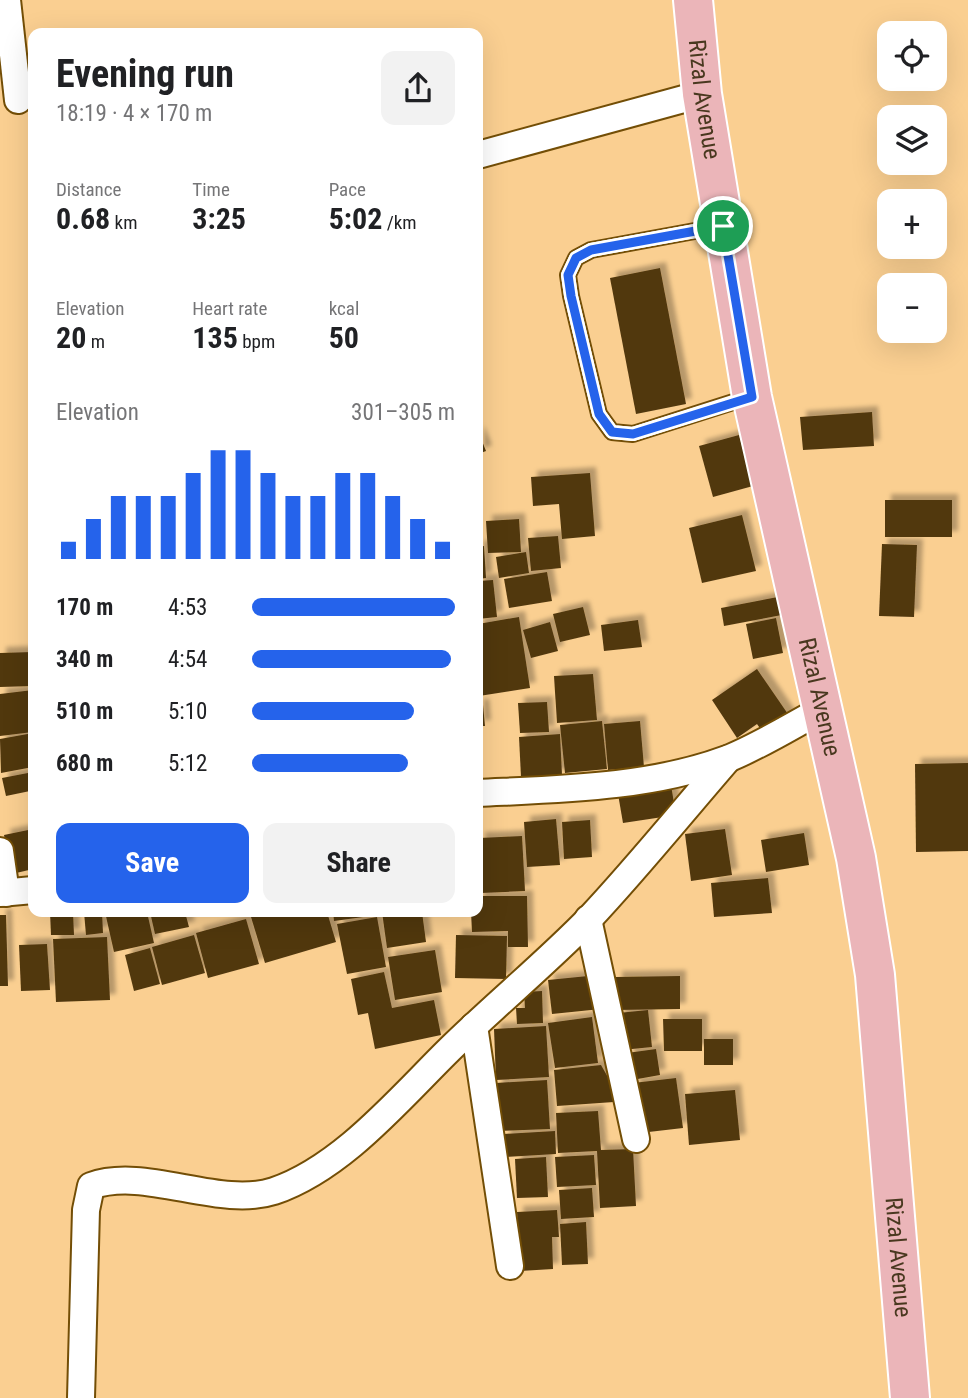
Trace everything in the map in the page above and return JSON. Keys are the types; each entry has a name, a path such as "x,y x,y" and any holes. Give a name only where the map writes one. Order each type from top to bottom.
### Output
{"main road":[{"name":"Rizal Avenue","path":"693,0 702,94 752,397 856,858 875,975 910,1398"}],"street":[{"path":"7,0 18,100"},
{"path":"483,154 702,94"},
{"path":"483,793 602,785 667,775 728,759 823,709"},
{"path":"81,1398 86,1210 91,1186 113,1181 236,1195 271,1192 301,1180 338,1158 588,919 728,759"},
{"path":"0,851 3,893 28,890"},
{"path":"588,919 636,1139"},
{"path":"474,1026 510,1266"}],"lane":[{"path":"723,226 583,253 576,258 568,275 571,296 599,414 612,432 633,434 752,397"}],"building":[{"path":"660,268 686,404 636,414 610,278"},
{"path":"872,412 874,446 803,450 800,417"},
{"path":"739,435 753,486 713,497 699,446"},
{"path":"590,473 595,536 562,539 559,504 533,506 531,477"},
{"path":"885,500 952,500 952,537 885,537"},
{"path":"742,515 756,571 702,583 689,528"},
{"path":"519,519 521,552 488,553 486,521"},
{"path":"558,536 561,568 531,571 528,538"},
{"path":"882,544 917,545 914,617 879,616"},
{"path":"483,546 486,578 483,578"},
{"path":"526,552 529,573 499,578 496,557"},
{"path":"547,572 552,601 509,608 504,579"},
{"path":"493,580 497,617 483,618 483,581"},
{"path":"783,596 787,614 724,626 721,608"},
{"path":"583,607 590,635 560,642 553,614"},
{"path":"519,617 530,688 483,695 483,623"},
{"path":"776,618 783,653 753,659 746,624"},
{"path":"638,620 642,647 604,651 601,625"},
{"path":"550,622 558,651 531,658 523,630"},
{"path":"28,652 28,686 0,687 0,653"},
{"path":"757,669 790,717 764,734 757,724 737,738 712,700"},
{"path":"593,674 597,720 557,723 554,676"},
{"path":"28,691 28,733 0,736 0,694"},
{"path":"547,702 549,732 520,733 518,703"},
{"path":"602,721 607,769 565,773 560,725"},
{"path":"640,721 644,767 608,770 604,724"},
{"path":"28,734 28,768 1,773 0,739"},
{"path":"560,734 562,775 521,777 519,737"},
{"path":"968,763 968,851 916,852 915,764"},
{"path":"28,773 28,791 6,796 2,778"},
{"path":"671,785 676,815 623,823 618,794"},
{"path":"556,819 560,865 527,867 524,822"},
{"path":"590,820 592,857 564,859 562,822"},
{"path":"725,829 732,875 691,881 685,834"},
{"path":"28,830 28,870 12,874 4,835"},
{"path":"804,833 809,865 766,872 761,840"},
{"path":"522,836 525,891 483,893 483,838"},
{"path":"768,878 772,913 714,917 711,883"},
{"path":"483,896 527,896 528,947 508,947 508,931 472,932 471,917 483,917"},
{"path":"0,915 6,915 8,986 0,986"},
{"path":"50,917 73,917 74,935 51,935"},
{"path":"84,917 102,917 103,933 86,935"},
{"path":"106,917 148,917 154,943 114,952"},
{"path":"151,917 186,917 189,927 155,934"},
{"path":"251,917 328,917 336,942 265,963"},
{"path":"334,917 363,917 334,921"},
{"path":"377,917 386,967 347,974 337,924"},
{"path":"383,917 423,917 426,942 387,948"},
{"path":"246,919 259,964 208,978 196,933"},
{"path":"194,935 205,973 162,985 152,947"},
{"path":"456,935 507,936 506,979 455,978"},
{"path":"107,937 110,1000 56,1002 53,939"},
{"path":"47,944 50,990 21,991 19,945"},
{"path":"150,948 160,984 134,991 125,955"},
{"path":"435,950 442,992 395,1000 388,957"},
{"path":"384,972 392,1008 434,1000 441,1035 375,1049 368,1013 358,1015 351,979"},
{"path":"598,975 601,1009 552,1014 548,980"},
{"path":"680,976 680,1009 616,1010 616,977"},
{"path":"542,991 543,1023 517,1024 516,1008 525,1008 524,992"},
{"path":"648,1010 652,1047 622,1050 618,1013"},
{"path":"592,1017 598,1063 555,1068 548,1023"},
{"path":"663,1019 702,1019 702,1051 664,1051"},
{"path":"546,1026 549,1077 496,1080 494,1029"},
{"path":"704,1039 733,1039 733,1065 704,1065"},
{"path":"656,1049 660,1075 632,1080 627,1053"},
{"path":"601,1065 613,1086 614,1102 557,1106 554,1070"},
{"path":"676,1078 683,1128 640,1133 633,1083"},
{"path":"547,1080 550,1129 498,1131 496,1083"},
{"path":"735,1090 740,1140 689,1145 685,1094"},
{"path":"598,1111 601,1150 633,1149 636,1206 600,1208 597,1151 558,1153 556,1113"},
{"path":"555,1131 556,1154 505,1157 504,1134"},
{"path":"594,1155 596,1185 557,1187 555,1157"},
{"path":"546,1157 548,1197 517,1198 515,1159"},
{"path":"592,1188 594,1217 561,1219 559,1190"},
{"path":"557,1210 559,1237 552,1237 553,1269 520,1271 517,1212"},
{"path":"586,1222 588,1264 562,1265 560,1224"}],"route":[{"path":"723,226 752,397 633,434 612,432 599,414 571,296 568,275 572,265 576,258 591,250 723,226"}]}
